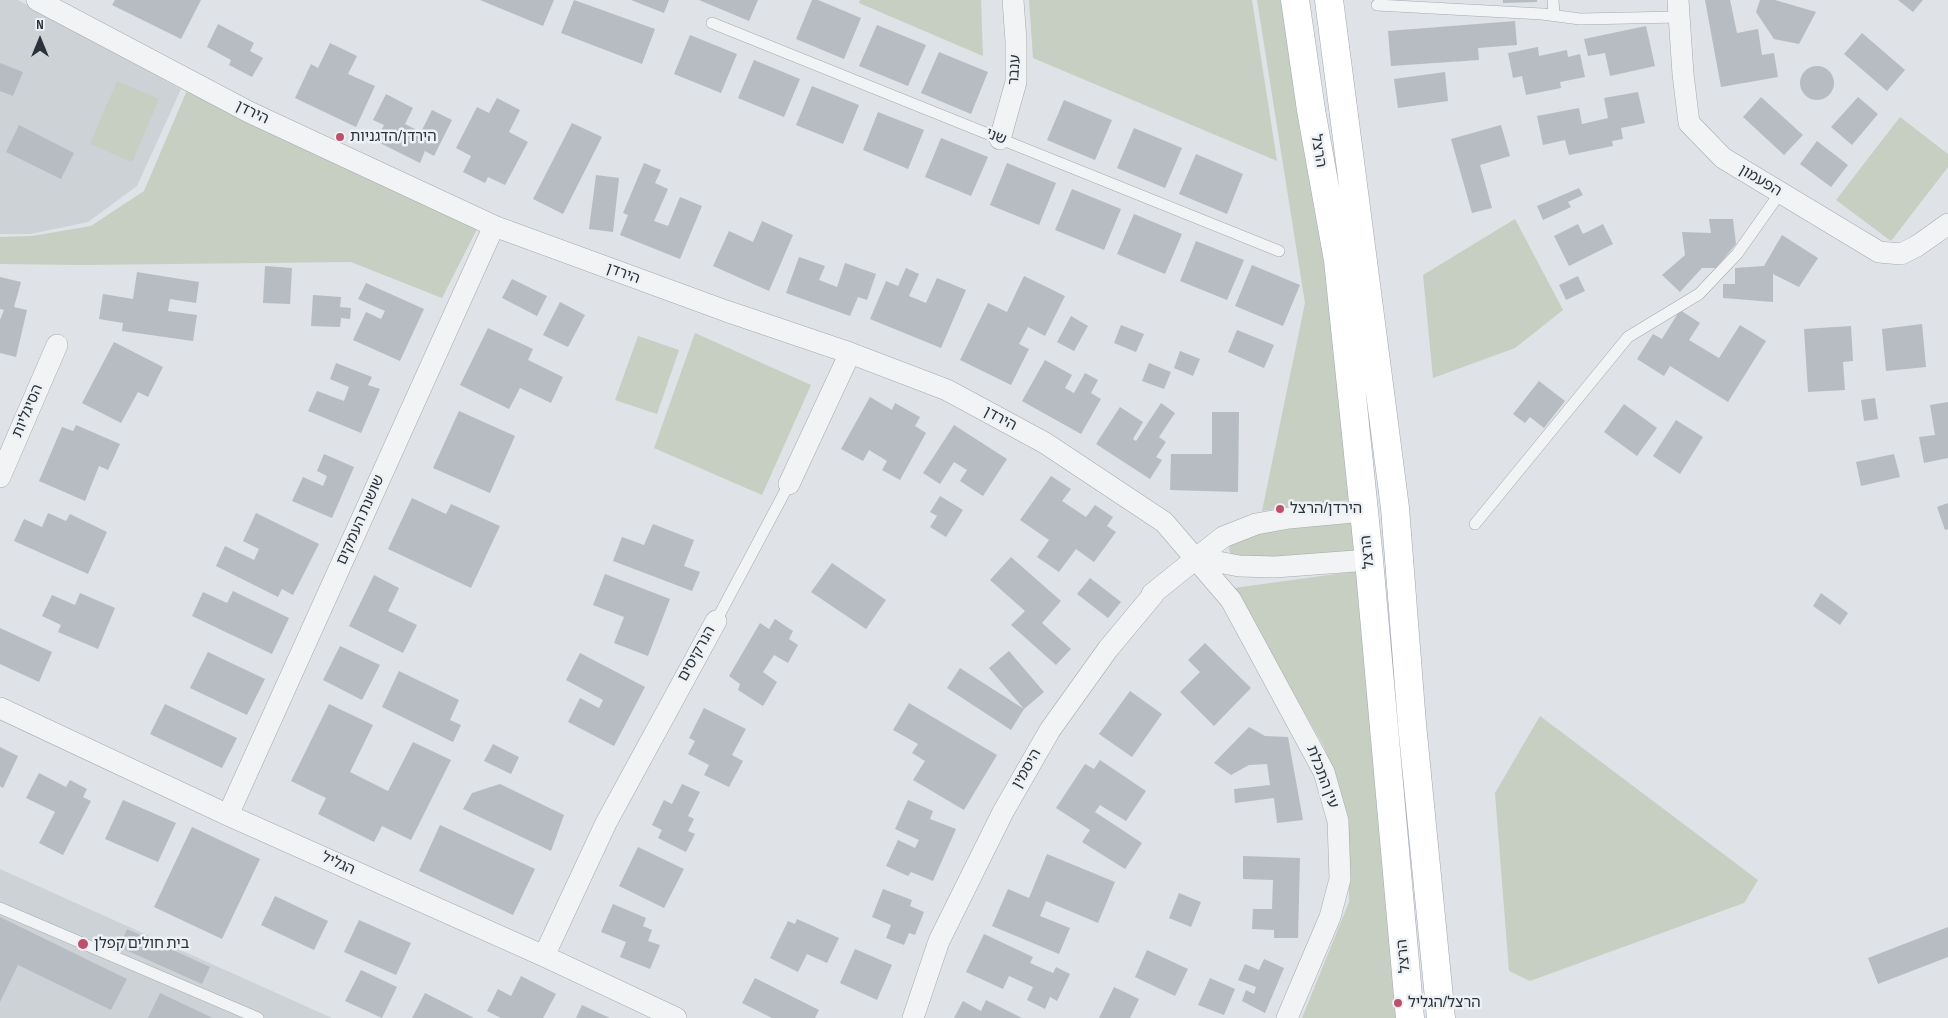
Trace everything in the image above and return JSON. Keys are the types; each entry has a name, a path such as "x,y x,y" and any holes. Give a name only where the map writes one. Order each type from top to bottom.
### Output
{"main road":[{"name":"הרצל","path":"1295,0 1311,110 1338,260 1370,560 1410,1018"},
{"name":"הרצל","path":"1329,0 1395,508 1413,733 1441,1018"}],"street":[{"name":"הירדן","path":"37,0 249,112 494,226 726,311 850,353 947,390 1045,443 1164,522 1197,558"},
{"name":"ענבר","path":"1000,139 1016,82 1013,0"},
{"name":"הפעמון","path":"1679,8 1683,74 1689,123 1723,158 1879,252 1900,254 1917,246 1948,224"},
{"name":"שושנת העמקים","path":"228,815 494,226"},
{"name":"הסיגליות","path":"0,477 57,345"},
{"name":"הנרקיסים","path":"789,484 850,353"},
{"name":"היסמין","path":"913,1018 940,941 973,870 1003,812 1050,730 1108,649 1153,596 1152,594 1223,537 1256,524 1289,518 1364,511"},
{"path":"1197,558 1239,566 1275,567 1370,560"},
{"name":"עין התכלת","path":"1197,558 1231,600 1309,741 1324,772 1338,821 1340,879 1330,917 1287,1018"},
{"name":"הנרקיסים","path":"544,956 606,823 716,620"},
{"name":"הגליל","path":"0,708 228,815 544,956 676,1018"}],"lane":[{"path":"1553,0 1554,15"},
{"path":"1377,5 1580,18 1679,8"},
{"name":"שני","path":"712,22 1279,251"},
{"path":"1475,524 1628,337 1699,294 1737,254 1780,193"},
{"name":"הנרקיסים","path":"716,620 789,484"},
{"path":"0,908 258,1018"}],"shaded area":[{"path":"0,0 18,0 181,89 137,186 88,222 30,234 0,234"},
{"name":"בית חולים קפלן","path":"0,869 332,1018 0,1018"}],"green space":[{"path":"860,0 981,0 983,56 859,3"},
{"path":"1029,0 1252,0 1277,161 1033,58"},
{"path":"1257,0 1283,0 1325,270 1349,500 1262,511 1305,303"},
{"path":"117,81 159,99 132,162 90,144"},
{"path":"188,88 477,229 442,298 351,262 0,264 0,237 32,236 91,226 144,191"},
{"path":"1900,117 1948,154 1948,167 1891,241 1836,200"},
{"path":"1515,219 1563,310 1515,348 1433,378 1423,275"},
{"path":"695,333 811,385 762,495 654,448"},
{"path":"638,336 679,350 657,414 615,400"},
{"path":"1358,516 1359,556 1268,562 1232,557 1229,549 1233,538"},
{"path":"1358,571 1398,1018 1302,1018 1349,902 1349,851 1333,772 1324,747 1234,588"},
{"path":"1540,716 1758,880 1744,903 1530,981 1509,971 1495,793"}],"building":[{"path":"115,0 201,0 181,39 112,5"},
{"path":"480,0 554,0 543,26"},
{"path":"574,0 655,29 642,64 561,33"},
{"path":"631,0 669,0 664,13"},
{"path":"699,0 758,0 749,21"},
{"path":"812,0 818,0 861,18 844,59 796,39"},
{"path":"1503,0 1537,0 1537,2 1503,3"},
{"path":"1705,0 1730,0 1737,33 1758,29 1762,55 1774,53 1778,77 1721,87"},
{"path":"1760,0 1775,0 1816,12 1799,44 1774,39 1756,12"},
{"path":"1898,0 1923,0 1913,12"},
{"path":"1515,21 1517,45 1478,48 1479,60 1391,66 1388,31"},
{"path":"218,24 254,43 250,51 263,58 252,77 229,65 231,60 207,47"},
{"path":"877,25 926,45 908,86 859,66"},
{"path":"1646,26 1655,66 1610,76 1605,53 1588,56 1584,39"},
{"path":"1862,33 1905,70 1887,91 1844,54"},
{"path":"690,35 737,54 721,93 674,74"},
{"path":"330,43 357,56 348,74 375,86 356,127 295,98 311,64 318,68"},
{"path":"1538,47 1539,56 1567,50 1568,57 1580,54 1585,77 1560,82 1561,88 1526,95 1522,76 1513,78 1508,53"},
{"path":"939,52 988,72 971,114 921,93"},
{"path":"754,60 800,79 784,117 738,98"},
{"path":"0,63 23,72 13,96 0,91"},
{"path":"1817,66 1829,71 1834,83 1829,95 1817,100 1805,95 1800,83 1805,71"},
{"path":"1445,72 1448,101 1398,108 1394,79"},
{"path":"812,86 859,105 843,144 796,125"},
{"path":"1638,92 1645,123 1621,128 1623,139 1612,141 1613,146 1569,155 1565,140 1543,145 1537,116 1579,108 1582,124 1608,118 1604,98"},
{"path":"386,94 413,108 405,124 421,132 432,110 452,120 434,156 425,151 420,163 376,141 384,125 373,120"},
{"path":"1761,97 1803,135 1784,155 1743,117"},
{"path":"1858,97 1878,114 1852,145 1831,127"},
{"path":"497,98 520,110 509,132 528,142 505,185 488,177 485,183 463,172 471,156 456,148 477,107 489,113"},
{"path":"1064,100 1112,120 1095,160 1047,140"},
{"path":"878,112 924,130 908,169 863,150"},
{"path":"572,123 602,137 563,214 533,199"},
{"path":"19,125 74,153 61,179 6,152"},
{"path":"1501,125 1510,156 1480,165 1492,208 1472,213 1451,139"},
{"path":"1134,128 1182,148 1165,188 1117,168"},
{"path":"941,138 988,157 971,196 925,177"},
{"path":"1817,141 1848,165 1831,187 1800,164"},
{"path":"1196,154 1243,174 1227,214 1179,194"},
{"path":"644,163 661,170 655,183 668,189 654,221 668,226 680,197 702,206 680,259 620,235 628,215 623,213"},
{"path":"1007,163 1056,183 1039,225 990,205"},
{"path":"596,175 619,178 613,232 589,229"},
{"path":"1579,188 1583,195 1568,202 1571,207 1543,220 1537,206"},
{"path":"1072,189 1121,209 1104,250 1055,230"},
{"path":"1134,214 1182,234 1165,274 1117,254"},
{"path":"1709,219 1733,219 1736,244 1716,268 1702,268 1680,292 1662,275 1685,255 1682,232 1711,233"},
{"path":"762,221 793,235 769,291 713,266 729,231 753,242"},
{"path":"1578,224 1583,234 1603,224 1613,244 1569,266 1554,236"},
{"path":"1782,235 1818,258 1799,287 1773,274 1773,302 1723,298 1723,284 1735,284 1735,268 1764,266"},
{"path":"1196,241 1244,260 1227,300 1180,281"},
{"path":"799,257 825,266 819,280 837,287 845,263 876,274 867,300 858,297 850,316 786,293"},
{"path":"1252,265 1300,285 1283,326 1235,306"},
{"path":"265,266 292,268 290,304 263,303"},
{"path":"906,268 919,274 909,296 926,303 937,278 966,290 941,348 870,319 886,281 898,286"},
{"path":"137,272 199,282 196,303 170,299 168,311 197,315 193,341 122,331 123,323 99,319 103,294 133,299"},
{"path":"1024,276 1065,296 1045,336 1028,327 1019,344 1029,349 1011,385 960,360 988,303 1007,312"},
{"path":"1578,276 1585,291 1566,300 1559,285"},
{"path":"0,277 21,282 14,307 27,310 16,357 0,353 0,320 4,310 0,309"},
{"path":"512,279 547,296 537,316 502,298"},
{"path":"366,283 424,309 400,361 353,340 366,312 381,319 385,311 358,299"},
{"path":"313,295 341,297 340,307 351,308 350,319 341,318 340,327 311,326"},
{"path":"560,302 585,315 568,347 543,335"},
{"path":"1680,310 1700,323 1689,340 1719,358 1740,325 1766,341 1728,402 1670,366 1664,376 1637,359 1653,334 1662,339"},
{"path":"1071,316 1088,326 1074,351 1057,342"},
{"path":"1922,324 1926,367 1886,371 1882,329"},
{"path":"1121,325 1144,334 1136,352 1114,343"},
{"path":"1851,326 1853,361 1843,362 1845,390 1808,392 1804,329"},
{"path":"488,328 533,349 528,360 563,377 551,403 520,388 509,409 460,385"},
{"path":"1237,330 1274,345 1264,368 1228,352"},
{"path":"114,342 163,367 148,397 138,392 121,423 82,403"},
{"path":"1180,351 1200,359 1193,376 1174,368"},
{"path":"1045,360 1072,375 1065,388 1074,393 1085,373 1098,380 1091,393 1101,399 1081,434 1022,401"},
{"path":"336,363 372,377 368,385 380,389 361,433 308,411 317,391 344,401 349,387 330,379"},
{"path":"1149,363 1171,372 1164,389 1142,381"},
{"path":"1539,381 1565,401 1544,428 1530,417 1525,423 1513,414"},
{"path":"870,397 892,410 895,403 920,417 915,426 926,433 900,480 882,470 887,461 869,450 863,461 841,449"},
{"path":"1875,398 1878,419 1864,421 1861,400"},
{"path":"1948,402 1948,458 1924,463 1919,437 1935,435 1930,405"},
{"path":"1161,403 1175,413 1159,437 1166,442 1156,457 1162,460 1150,479 1096,444 1120,407 1143,422 1133,439 1136,441"},
{"path":"1624,404 1657,428 1637,456 1604,432"},
{"path":"459,411 515,436 490,493 433,468"},
{"path":"1212,412 1239,412 1238,492 1170,490 1171,454 1212,454"},
{"path":"1676,420 1703,437 1680,474 1653,456"},
{"path":"76,425 120,444 108,470 99,466 85,501 39,481 62,427 73,431"},
{"path":"954,425 1007,459 983,496 960,481 967,470 954,462 940,484 923,473"},
{"path":"324,454 354,467 332,518 292,501 303,477 323,486 327,476 317,471"},
{"path":"1894,454 1900,477 1861,486 1856,462"},
{"path":"1051,476 1071,489 1062,501 1086,517 1095,505 1113,517 1107,526 1116,532 1094,562 1076,549 1059,572 1037,557 1049,540 1020,520"},
{"path":"940,496 963,510 946,537 930,527 937,516 930,512"},
{"path":"412,498 446,514 451,504 500,526 471,588 388,549"},
{"path":"1948,503 1948,529 1945,530 1937,507"},
{"path":"48,513 66,521 70,514 107,532 88,574 14,541 24,519 42,527"},
{"path":"256,513 319,544 293,595 282,589 278,597 216,566 225,546 254,560 259,549 243,541"},
{"path":"653,524 694,540 684,566 700,572 692,591 613,561 622,537 644,545"},
{"path":"1011,557 1061,601 1042,623 1071,649 1056,665 1011,625 1025,611 990,580"},
{"path":"832,563 886,600 866,629 811,592"},
{"path":"605,574 670,599 648,656 614,643 624,617 593,605"},
{"path":"374,575 399,588 388,611 417,625 403,653 349,626"},
{"path":"1090,578 1121,602 1108,618 1077,594"},
{"path":"233,591 289,618 272,654 192,616 203,592 227,603"},
{"path":"80,593 115,608 98,649 58,632 61,625 42,616 52,595 75,605"},
{"path":"1821,593 1848,613 1840,625 1813,606"},
{"path":"775,619 793,631 789,639 798,645 788,663 774,655 763,672 777,682 763,706 738,690 740,684 729,676 760,623 769,629"},
{"path":"0,628 52,652 39,682 0,664"},
{"path":"1205,643 1251,688 1214,726 1180,692 1200,672 1188,660"},
{"path":"340,646 380,665 362,700 323,680"},
{"path":"1009,651 1044,692 1024,709 989,668"},
{"path":"208,652 265,679 247,715 190,688"},
{"path":"580,653 645,687 614,746 568,722 580,698 599,708 603,700 566,680"},
{"path":"960,668 1024,709 1011,730 947,688"},
{"path":"399,671 459,700 450,720 461,725 453,742 382,707"},
{"path":"1130,691 1162,714 1132,757 1099,734"},
{"path":"909,703 997,755 964,810 913,780 925,761 912,753 918,744 893,730"},
{"path":"165,704 237,738 222,768 150,734"},
{"path":"329,704 373,725 350,772 388,791 413,742 451,760 411,840 382,826 374,842 318,814 326,798 291,781"},
{"path":"704,708 746,729 732,755 743,761 729,787 704,775 709,765 688,754 695,741 689,738"},
{"path":"1249,727 1265,736 1288,737 1303,820 1277,823 1274,798 1235,803 1234,789 1270,785 1267,764 1249,765 1231,775 1214,763"},
{"path":"493,744 519,757 511,774 484,761"},
{"path":"0,747 18,756 3,788 0,786"},
{"path":"1100,760 1146,791 1126,821 1100,805 1095,812 1142,843 1125,869 1082,842 1090,830 1056,808 1085,764 1094,769"},
{"path":"39,773 66,787 70,780 87,789 83,797 91,801 63,855 39,843 55,812 26,798"},
{"path":"500,784 564,815 551,851 463,809 472,793"},
{"path":"682,784 700,792 688,816 694,819 688,831 695,834 686,852 658,838 662,830 652,825 664,800 672,804"},
{"path":"123,800 176,823 158,862 105,839"},
{"path":"908,800 933,811 930,819 956,829 933,881 911,872 908,876 886,866 898,840 915,848 919,840 895,829"},
{"path":"440,825 535,869 513,915 419,871"},
{"path":"192,827 260,859 222,939 154,907"},
{"path":"638,847 684,869 664,908 619,886"},
{"path":"1047,854 1115,882 1098,923 1046,901 1040,916 1070,928 1059,954 992,926 1008,889 1029,898"},
{"path":"1243,856 1300,858 1298,938 1274,938 1274,930 1252,929 1253,909 1272,909 1273,880 1243,879"},
{"path":"883,889 912,900 910,906 924,912 915,935 909,933 904,945 886,938 891,925 872,917"},
{"path":"1179,893 1201,902 1191,927 1169,918"},
{"path":"275,896 328,921 314,950 261,925"},
{"path":"613,904 646,918 643,926 652,930 648,941 660,945 650,969 620,957 626,942 601,932"},
{"path":"0,917 127,979 111,1010 18,965 0,1002"},
{"path":"797,919 839,938 827,963 807,954 798,972 770,958 788,921 795,924"},
{"path":"359,920 411,943 396,975 344,952"},
{"path":"1948,927 1948,957 1878,984 1868,958"},
{"path":"127,929 210,967 202,984 119,947"},
{"path":"984,934 1033,957 1030,963 1053,973 1056,967 1070,974 1057,1001 1050,997 1045,1009 1027,1000 1033,987 1009,976 1003,989 966,972"},
{"path":"855,949 892,965 877,1000 840,983"},
{"path":"1147,950 1188,969 1175,996 1135,977"},
{"path":"1264,959 1284,968 1265,1013 1242,1001 1246,990 1254,994 1256,987 1238,980 1245,964 1259,970"},
{"path":"361,970 397,987 382,1018 345,1001"},
{"path":"521,976 556,994 543,1018 501,1018 487,1011 498,989 511,996"},
{"path":"755,978 819,1010 815,1018 772,1018 742,1003"},
{"path":"1210,978 1235,989 1224,1015 1198,1005"},
{"path":"1114,987 1139,999 1130,1018 1099,1018"},
{"path":"160,993 213,1018 148,1018"},
{"path":"425,993 445,1003 474,1018 412,1018"},
{"path":"986,1000 1022,1018 954,1018 963,1001 981,1011"},
{"path":"582,1005 601,1014 610,1018 576,1018"}],"place":[{"name":"הירדן/הדגניות","path":"340,137"},
{"name":"הירדן/הרצל","path":"1280,509"},
{"name":"בית חולים קפלן","path":"83,944"},
{"name":"הרצל/הגליל","path":"1398,1003"}]}
